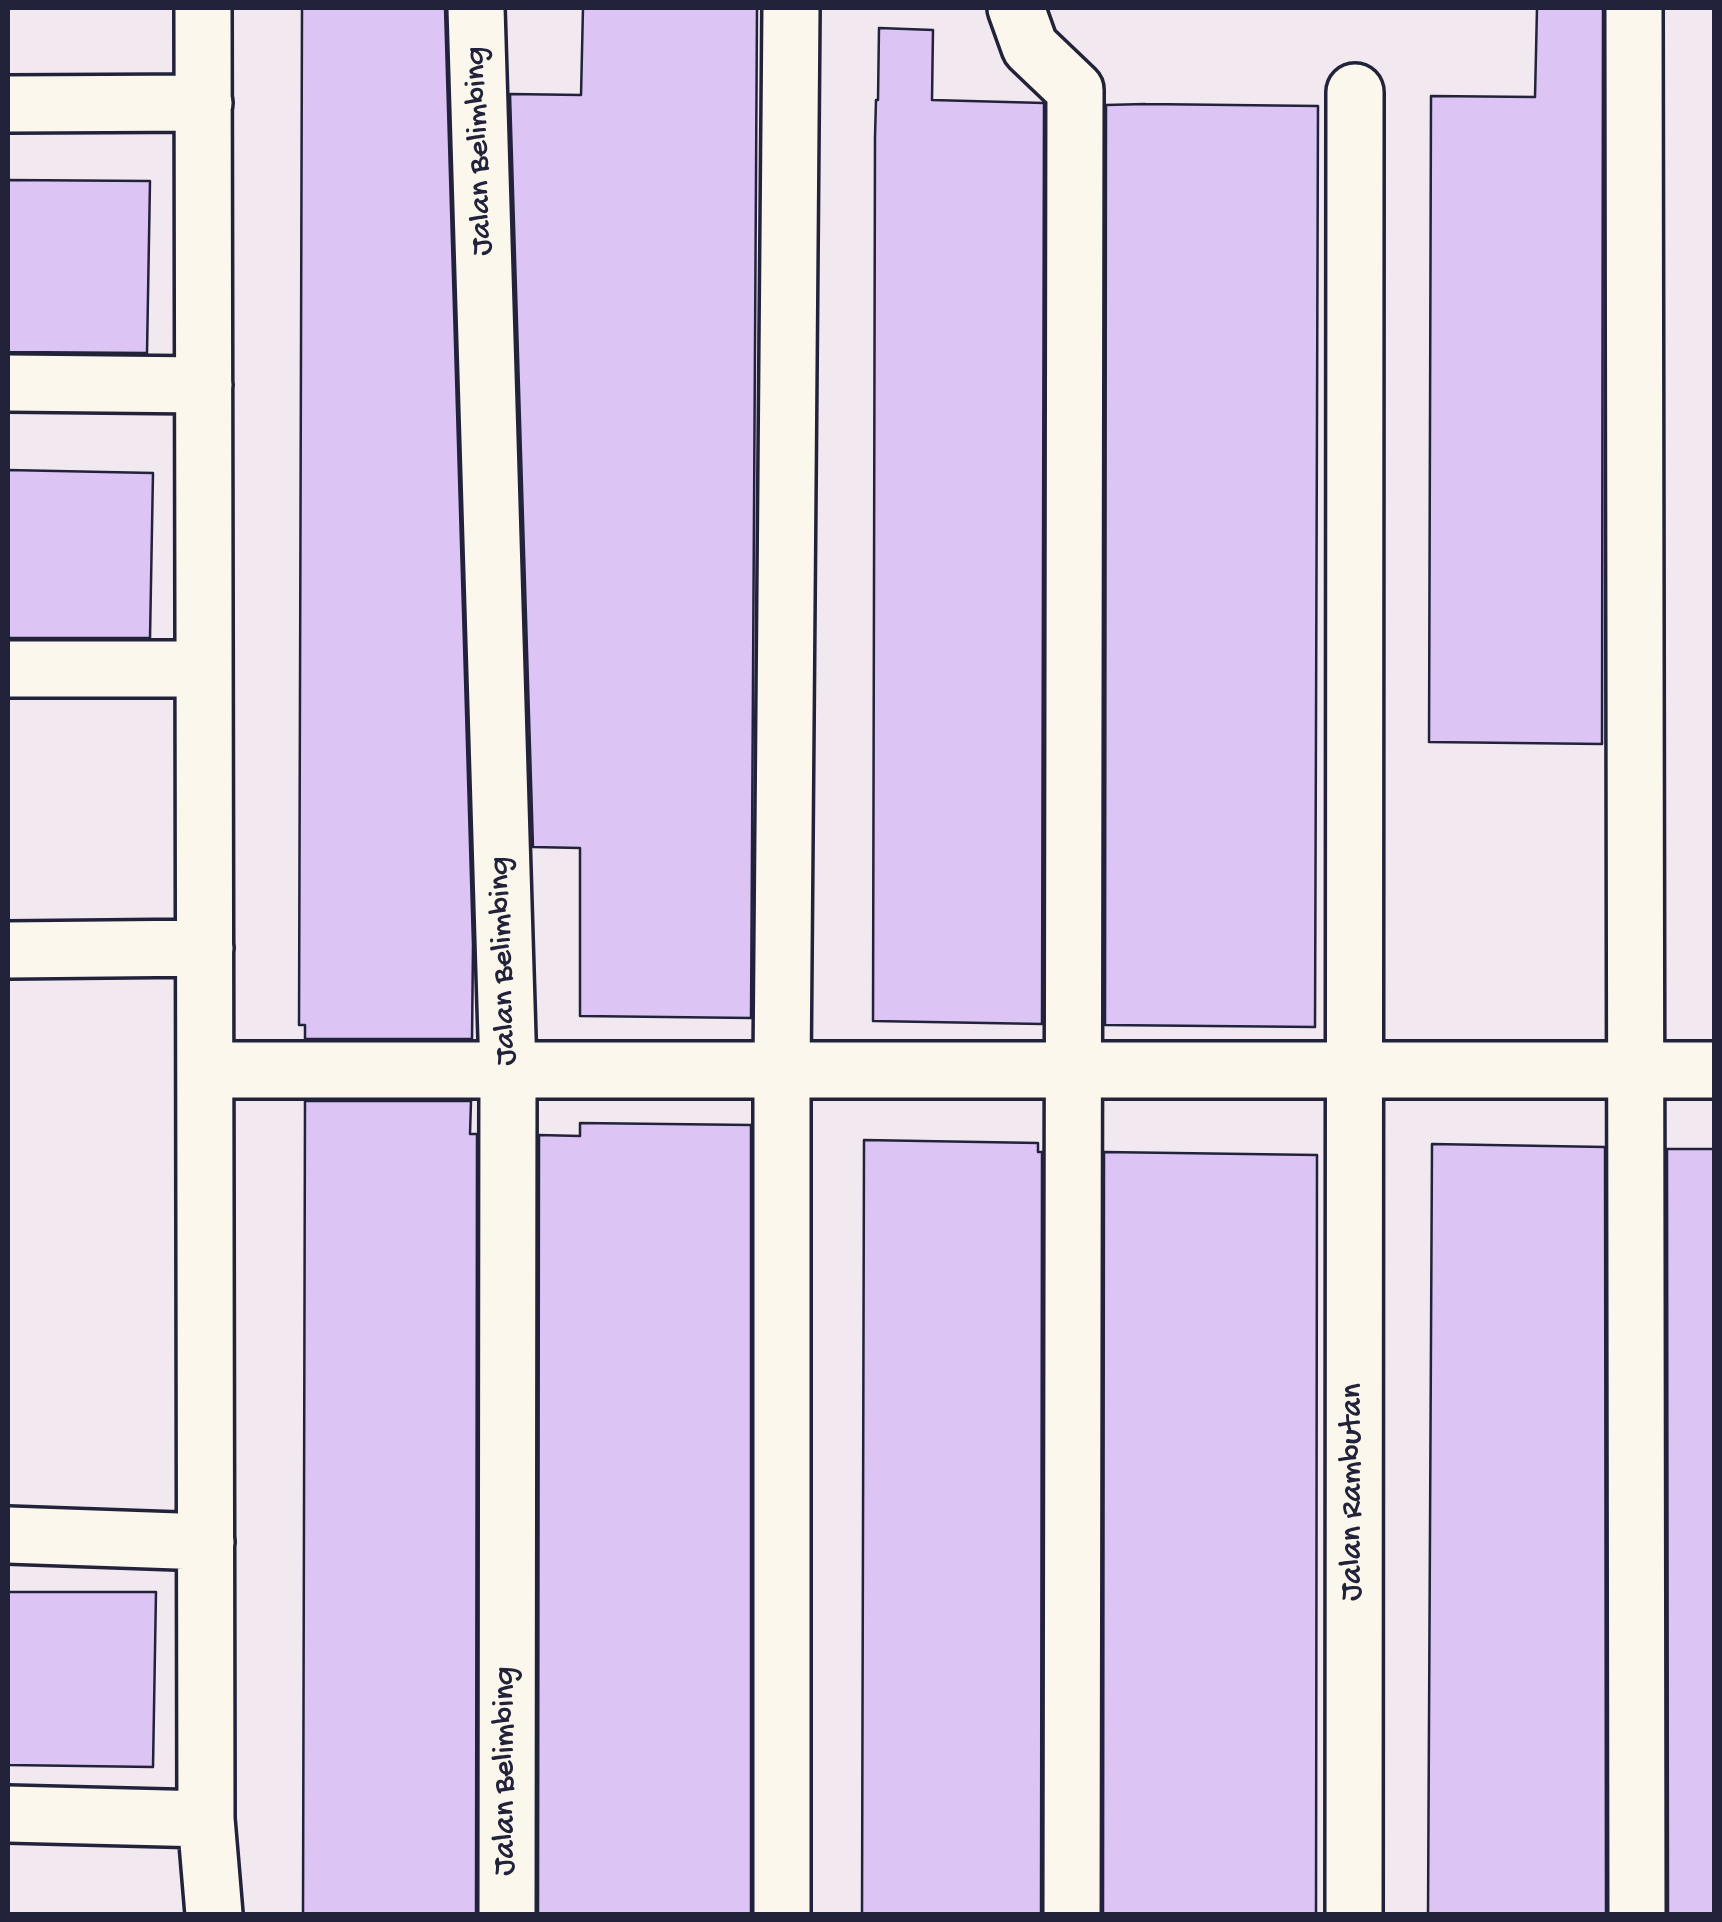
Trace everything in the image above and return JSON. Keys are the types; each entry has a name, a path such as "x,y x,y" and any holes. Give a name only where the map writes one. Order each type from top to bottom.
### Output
{"street":[{"path":"203,8 206,1819 214,1914"},
{"name":"Jalan Belimbing","path":"476,8 508,1070 507,1914"},
{"path":"782,1914 782,1070 791,8"},
{"path":"1016,8 1030,47 1074,90 1072,1914"},
{"path":"1634,8 1638,1914"},
{"name":"Jalan Rambutan","path":"1354,1914 1355,92"},
{"path":"8,104 204,102"},
{"path":"8,383 204,385"},
{"path":"8,669 204,670"},
{"path":"8,950 206,948"},
{"path":"206,1070 1714,1070"},
{"path":"8,1535 206,1542"},
{"path":"8,1814 206,1819"}],"building":[{"path":"302,8 445,8 473,945 472,1039 305,1039 305,1025 299,1025"},
{"path":"583,8 757,8 751,1018 580,1016 580,848 533,847 510,94 581,95"},
{"path":"1537,8 1603,8 1602,744 1429,742 1431,96 1535,97"},
{"path":"879,28 933,30 932,100 1044,103 1042,1024 873,1021 875,137"},
{"path":"1106,105 1318,106 1315,1027 1105,1025"},
{"path":"8,180 150,181 147,353 8,352"},
{"path":"8,470 153,473 150,638 8,638"},
{"path":"305,1101 471,1101 470,1134 477,1134 476,1914 303,1914"},
{"path":"580,1123 751,1125 751,1914 538,1914 539,1135 580,1136"},
{"path":"864,1140 1038,1143 1038,1152 1042,1152 1041,1914 862,1914"},
{"path":"1432,1144 1605,1147 1606,1914 1428,1914"},
{"path":"1667,1149 1714,1149 1714,1914 1668,1914"},
{"path":"1104,1152 1317,1155 1316,1914 1103,1914"},
{"path":"8,1592 156,1592 153,1767 8,1765"}]}
